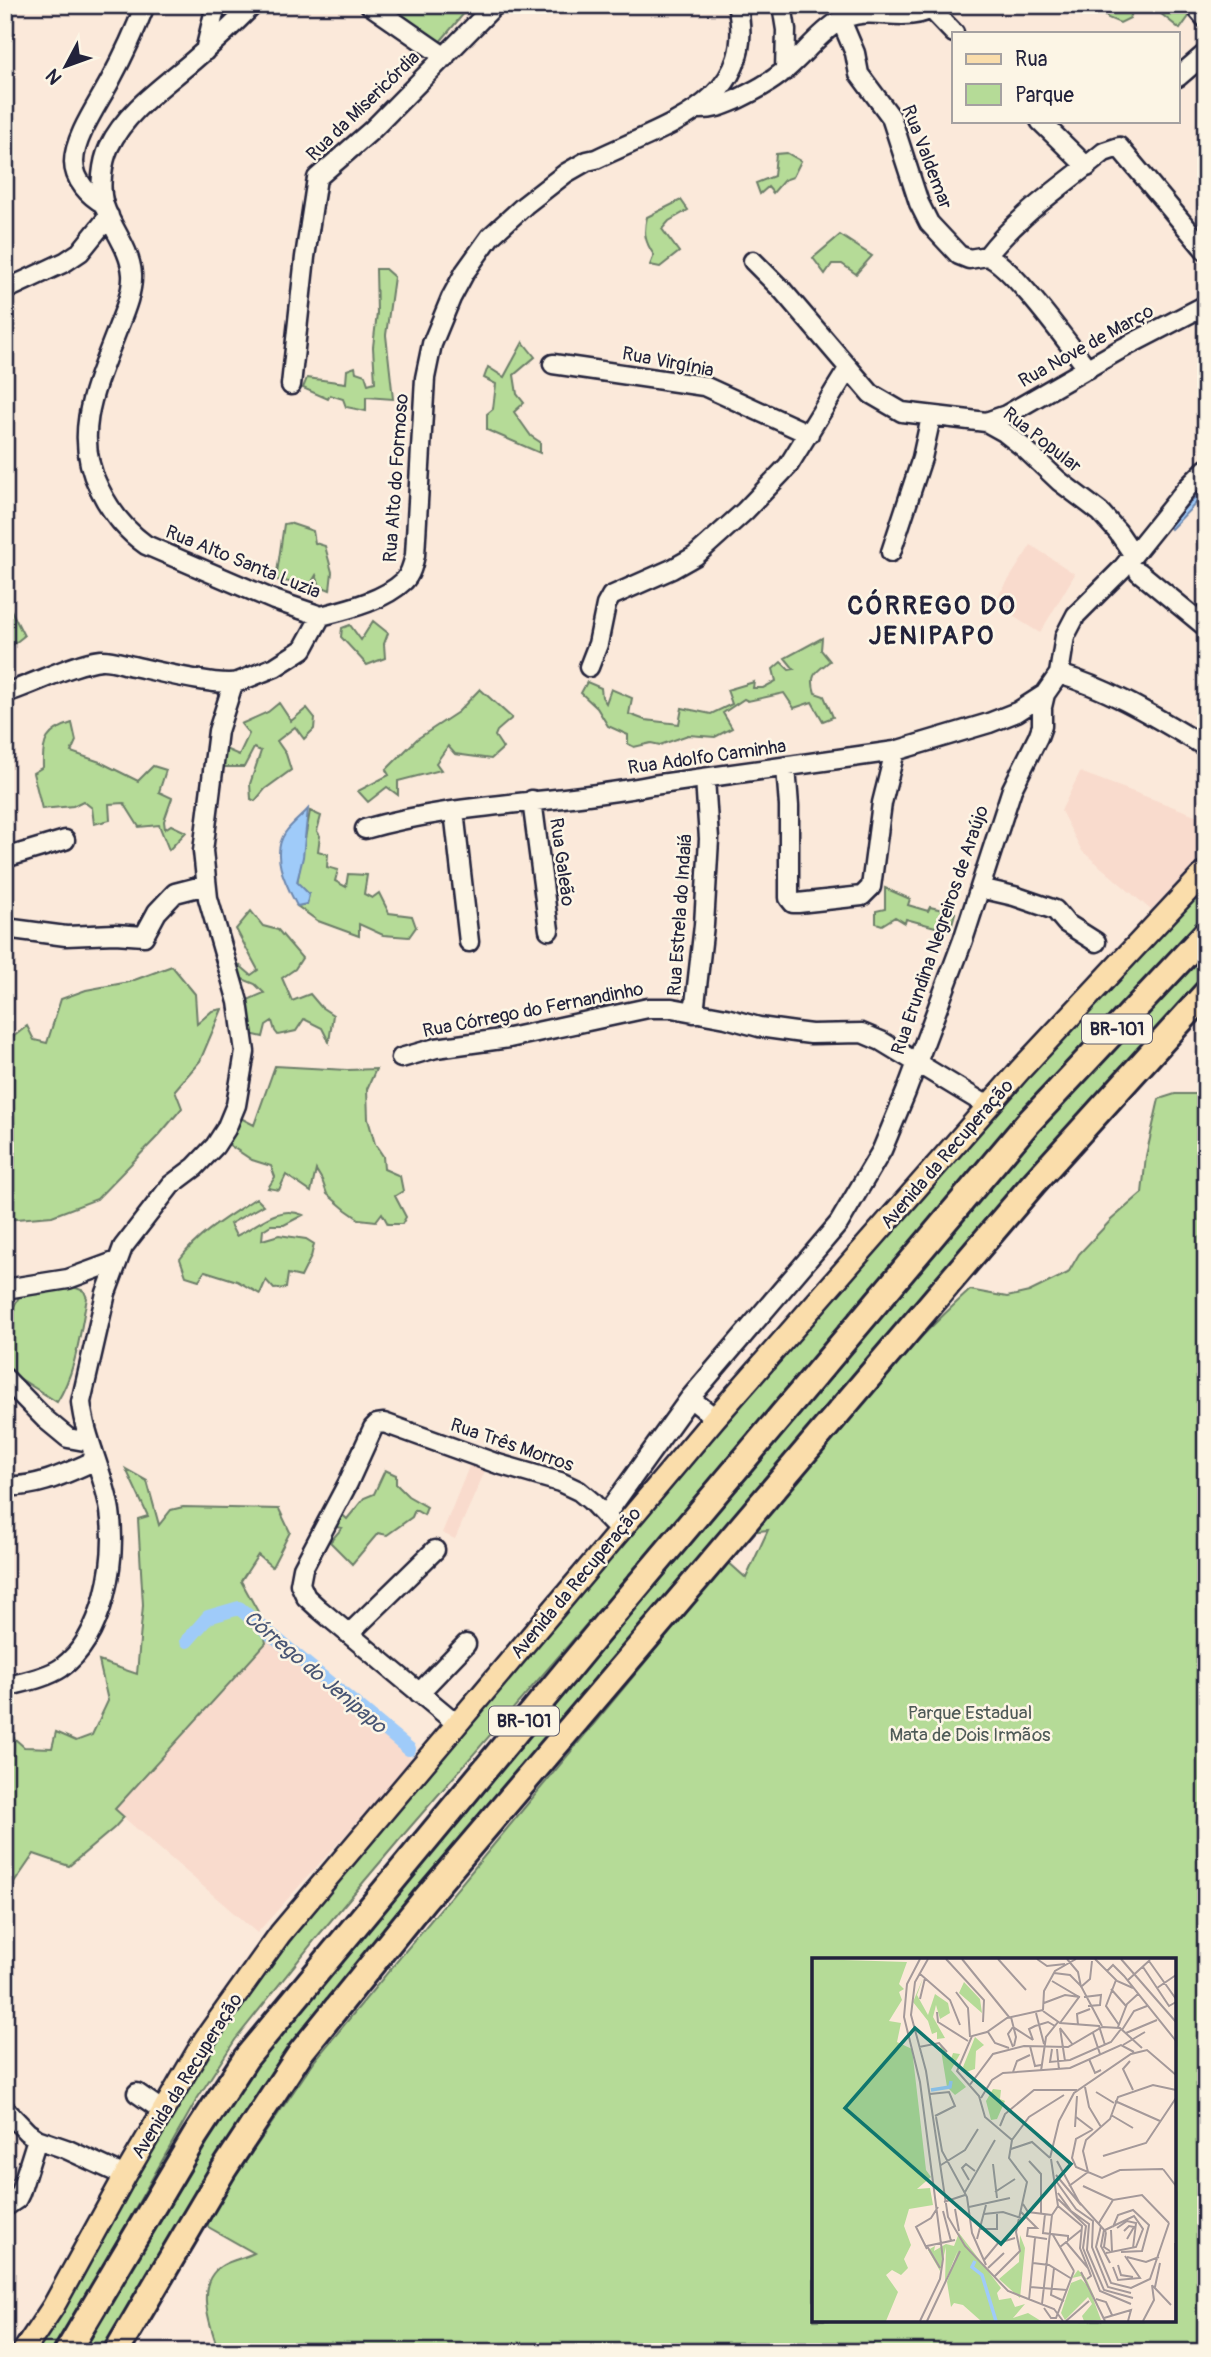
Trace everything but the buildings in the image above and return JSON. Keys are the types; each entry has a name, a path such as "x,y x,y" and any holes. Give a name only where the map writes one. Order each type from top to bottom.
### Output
{"highway":[{"name":"Avenida da Recuperação","path":"67,2352 195,2136 246,2058 606,1623 1027,1124 1206,933"},
{"name":"BR-101","path":"116,2352 224,2169 301,2052 424,1900 1033,1184 1206,993"}],"main road":[{"name":"Avenida da Recuperação","path":"23,2352 53,2306 205,2039 280,1934 457,1724 612,1523 715,1418 988,1106 1206,871"}],"street":[{"path":"106,210 79,180 74,167 75,153 145,5"},
{"path":"205,51 216,5"},
{"path":"5,289 65,262 80,252 106,210 104,162 113,139 148,100 253,5"},
{"path":"370,5 444,57"},
{"name":"Rua da Misericórdia","path":"290,385 317,178 372,130 495,5"},
{"path":"697,109 716,93 738,57 741,32 737,5"},
{"path":"782,5 786,30 785,71"},
{"path":"1194,5 1206,19"},
{"path":"697,109 724,105 761,87 785,71 819,37 841,20 862,13 909,16 934,7 953,32"},
{"name":"Rua Valdemar","path":"841,20 855,53 859,74 891,117 919,203 929,223 959,255 969,259 987,256"},
{"path":"1180,75 1206,53"},
{"name":"Rua Alto do Formoso","path":"321,616 377,597 405,580 411,571 415,555 422,416 428,360 451,298 476,254 503,225 566,173 684,118 697,109"},
{"path":"1041,122 1087,166"},
{"path":"1088,369 1002,266 987,256 1021,217 1108,149 1119,147 1206,251"},
{"name":"Rua Alto Santa Luzia","path":"106,210 117,230 132,272 123,316 92,395 86,422 87,456 94,480 123,525 146,545 274,600 321,616"},
{"name":"Rua Popular","path":"753,261 783,291 870,394 902,412 986,422 1004,432 1059,481 1100,512 1133,554"},
{"name":"Rua Nove de Março","path":"986,422 1006,415 1206,305"},
{"name":"Rua Virgínia","path":"553,364 704,386 809,434"},
{"path":"589,667 598,644 606,605 611,597 695,556 746,511 788,466 848,369"},
{"path":"891,552 922,458 931,417"},
{"name":"Rua Erundina Negreiros de Araújo","path":"612,1523 690,1398 839,1223 881,1150 906,1092 963,940 1012,789 1038,737 1045,694 1059,674 1065,636 1076,615 1112,579 1187,488 1206,469"},
{"path":"1139,572 1206,627"},
{"path":"5,693 82,663 103,660 177,676 233,684 275,667 303,649 321,616"},
{"path":"1059,674 1092,684 1206,747"},
{"path":"5,1688 60,1668 77,1651 101,1611 108,1579 110,1510 83,1420 81,1402 106,1293 123,1247 171,1185 195,1167 215,1146 236,1105 245,1052 241,1021 206,885 203,852 214,753 233,684"},
{"name":"Rua Adolfo Caminha","path":"365,828 404,818 532,800 616,792 895,751 989,723 1017,712 1045,694"},
{"path":"786,767 789,806 788,893 793,903 854,897 866,893 872,887 882,803 895,751"},
{"name":"Rua Estrela do Indaiá","path":"694,1013 704,925 709,839 705,778"},
{"name":"Rua Galeão","path":"532,800 549,930"},
{"path":"454,811 469,942"},
{"path":"5,858 65,840"},
{"path":"5,928 66,936 145,936 157,912 176,893 206,885"},
{"path":"980,888 1055,910 1066,923 1096,942"},
{"name":"Rua Córrego do Fernandinho","path":"401,1058 436,1048 509,1038 648,1008 672,1009 726,1018 759,1027 811,1034 862,1033 881,1041 988,1106"},
{"path":"5,1289 68,1279 117,1261"},
{"path":"5,1378 45,1419 68,1438 90,1442"},
{"path":"690,1398 715,1418"},
{"name":"Rua Três Morros","path":"349,1634 306,1597 300,1577 377,1424 384,1423 498,1464 560,1482 579,1491 612,1523"},
{"path":"5,1486 25,1488 46,1482 96,1460"},
{"path":"435,1550 349,1634 457,1724"},
{"path":"419,1693 466,1644"},
{"path":"137,2093 163,2111"},
{"path":"5,2109 27,2132 37,2138 75,2152 125,2176"},
{"path":"5,2207 17,2199 37,2138"}],"shaded area":[{"path":"1031,545 1075,574 1040,633 993,604"},
{"path":"1080,772 1206,819 1206,853 1151,910 1082,851 1061,811"},
{"path":"470,1464 485,1471 455,1539 442,1533"},
{"path":"272,1636 413,1760 257,1933 115,1810"}],"green space":[{"path":"390,5 471,5 439,43"},
{"path":"1087,5 1135,5 1130,18 1120,23 1108,18 1101,11 1090,15 1085,10"},
{"path":"1150,5 1192,5 1195,8 1180,29"},
{"path":"787,153 801,161 793,177 784,180 773,193 768,187 760,194 756,183 774,176 776,154"},
{"path":"681,200 688,210 669,221 662,229 679,252 660,267 650,265 654,255 646,237 647,217"},
{"path":"840,235 872,256 856,274 842,264 832,264 825,274 813,258"},
{"path":"376,269 385,269 394,277 386,335 393,399 366,397 366,411 346,407 343,399 330,395 328,399 303,388 307,378 346,383 347,370 355,367 356,372 365,375 368,384 375,382 373,347 377,313"},
{"path":"523,342 535,357 514,375 517,394 524,403 514,412 531,436 540,442 540,453 487,430 487,414 493,409 496,384 484,378 488,367 504,377"},
{"path":"289,523 313,531 315,543 325,546 332,572 330,590 320,586 316,575 310,585 276,580 284,524"},
{"path":"5,598 24,636 5,651"},
{"path":"373,621 388,633 384,644 385,658 367,665 341,637 342,628 350,625 361,640"},
{"path":"822,638 821,650 830,661 813,677 813,687 815,693 824,696 833,717 823,721 812,702 794,708 784,693 748,701 744,699 723,713 732,728 715,737 688,735 660,745 651,743 634,747 628,744 628,735 608,726 597,708 581,693 587,682 601,688 606,703 611,689 632,698 629,714 645,720 679,724 682,708 711,714 732,704 727,690 754,682 753,688 763,688 776,681 773,669 781,662 789,670 794,669 785,658"},
{"path":"480,689 512,718 495,736 503,748 491,759 455,754 448,746 436,763 441,770 398,781 398,795 387,787 368,802 358,791 389,775 386,770 417,739 458,712"},
{"path":"279,703 291,721 307,708 315,718 314,729 304,739 295,727 277,741 286,754 291,770 265,789 255,801 251,799 250,784 261,751 254,748 244,767 222,767 223,748 239,755 249,734 241,724 268,712"},
{"path":"72,723 76,741 71,752 100,762 138,781 153,766 166,770 159,792 172,798 164,821 165,829 171,825 186,832 169,850 159,825 139,827 124,803 109,804 110,820 94,824 92,808 83,801 73,806 42,809 33,773 43,767 43,750 47,738 56,730"},
{"path":"310,811 321,816 317,831 320,836 318,851 328,854 327,867 338,870 335,881 346,887 348,874 367,875 364,894 372,898 379,893 389,913 412,916 416,927 409,937 383,935 359,924 359,936 318,921 297,906 307,904 309,894 297,883"},
{"path":"1206,883 1206,920 1110,1022 317,1937 235,2040 197,2099 54,2352 33,2352 194,2071 328,1890 634,1525 939,1172"},
{"path":"885,888 910,899 908,905 928,911 930,907 955,913 950,931 906,919 905,923 895,917 882,925 876,923 876,911 885,909"},
{"path":"251,911 263,926 278,930 302,958 295,969 282,978 292,1001 310,994 321,1007 333,1015 329,1042 322,1028 304,1019 296,1031 278,1035 272,1021 266,1025 263,1037 250,1034 243,1002 264,993 255,984 240,978 231,958 251,975 258,970 236,929"},
{"path":"1206,945 1206,980 1065,1129 325,2009 106,2352 77,2352 255,2060 1048,1113"},
{"path":"172,966 195,994 197,1024 212,1011 222,1009 200,1061 175,1090 182,1108 97,1199 52,1216 5,1220 5,1039 27,1026 34,1040 47,1043 61,999 86,990 129,982"},
{"path":"275,1066 376,1069 367,1089 368,1119 375,1144 383,1156 384,1169 400,1176 403,1191 395,1196 406,1217 402,1224 388,1224 382,1213 376,1221 359,1219 327,1194 316,1170 311,1192 286,1175 279,1190 268,1188 275,1177 271,1166 252,1160 225,1142 235,1115 254,1125"},
{"name":"Parque Estadual Mata de Dois Irmãos","path":"1175,1094 1206,1094 1206,2352 219,2352 206,2306 208,2283 223,2265 254,2253 203,2224 315,2060 727,1561 746,1578 768,1530 750,1532 911,1347 970,1290 1007,1297 1029,1292 1068,1273 1079,1254 1111,1220 1142,1193 1146,1156 1159,1099"},
{"path":"256,1198 263,1205 230,1224 236,1236 276,1214 294,1212 303,1215 284,1225 271,1225 263,1230 262,1240 279,1235 306,1239 314,1244 301,1277 288,1274 286,1288 274,1289 266,1280 260,1294 237,1281 205,1271 199,1280 186,1276 180,1259 196,1241"},
{"path":"66,1284 84,1291 87,1298 73,1365 57,1402 5,1369 5,1323 20,1295"},
{"path":"126,1469 147,1481 159,1525 171,1510 183,1507 279,1509 290,1532 272,1567 258,1555 241,1581 261,1617 266,1643 115,1809 124,1817 114,1828 69,1866 34,1854 5,1896 5,1730 24,1747 52,1748 56,1732 76,1741 92,1735 108,1701 99,1661 137,1674 143,1605 138,1519 148,1516"},
{"path":"385,1470 396,1475 396,1484 408,1496 427,1507 424,1515 415,1510 412,1517 387,1535 378,1533 352,1564 330,1542 342,1528 330,1526 337,1510 347,1519 364,1498 374,1494"}],"water":[{"path":"1206,486 1206,493 1171,529 1168,525"},
{"path":"308,809 303,857 297,882 309,894 307,904 297,906 281,870 279,851 285,833"}],"waterway":[{"name":"Córrego do Jenipapo","path":"187,1641 208,1617 239,1608 409,1749"}],"district":[{"name":"CÓRREGO DO JENIPAPO","path":"932,621"}]}
